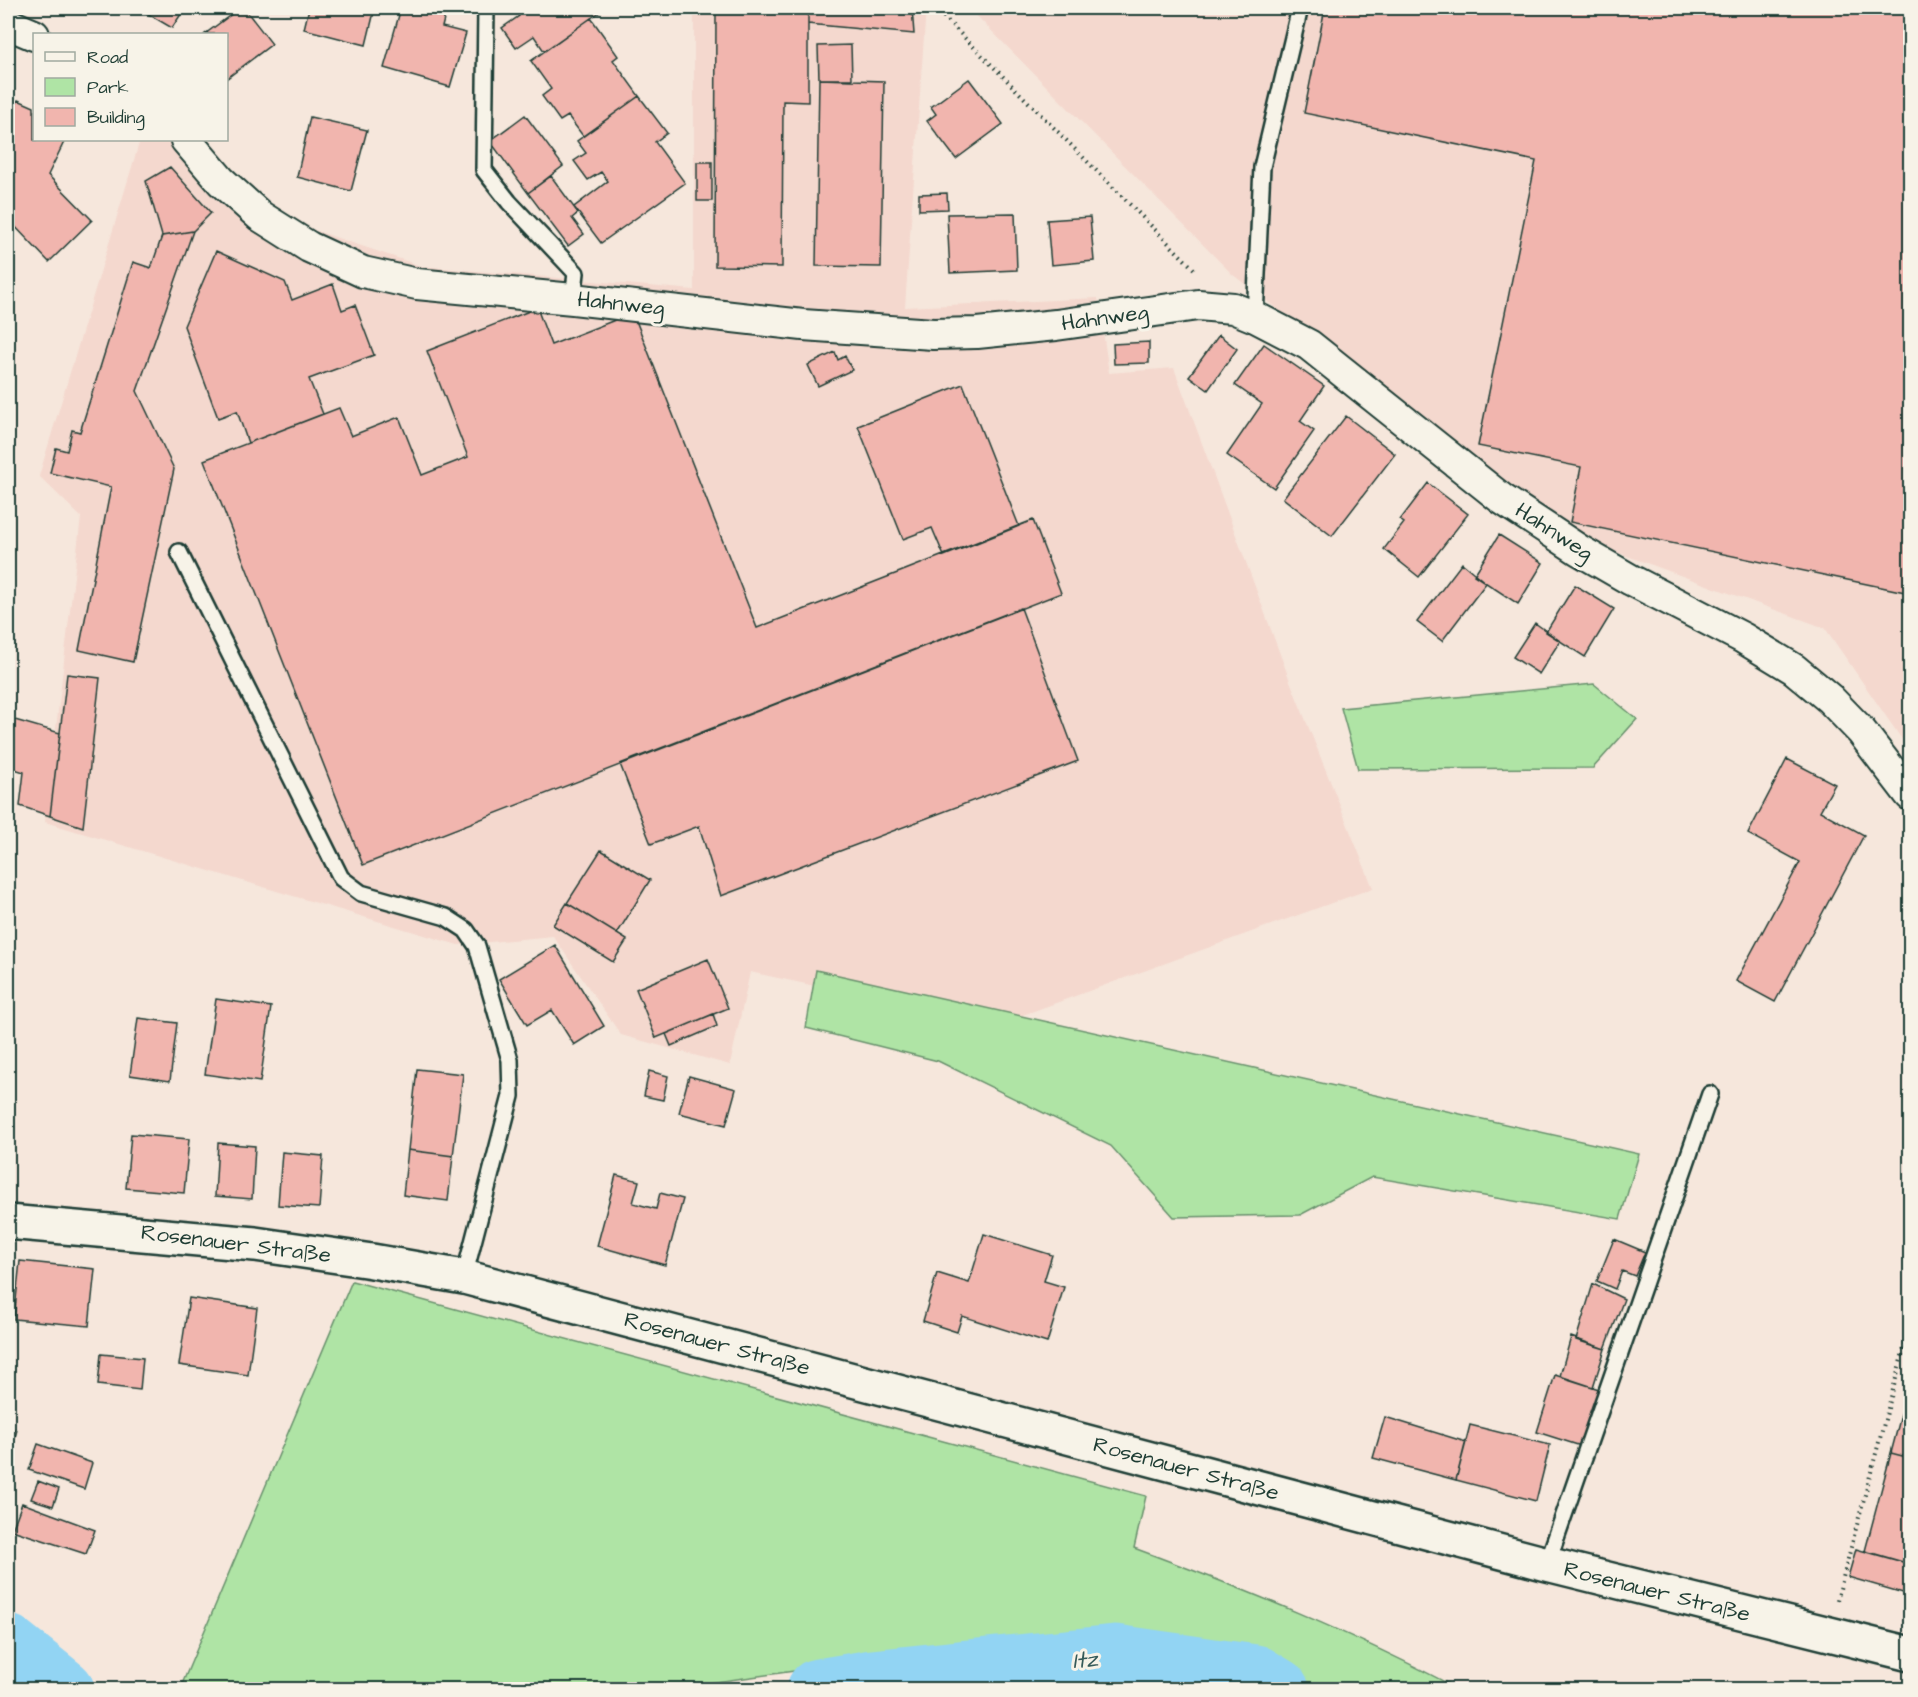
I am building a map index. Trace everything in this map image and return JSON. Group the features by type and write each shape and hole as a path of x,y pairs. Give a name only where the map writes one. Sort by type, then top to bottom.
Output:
{"street":[{"path":"8,24 33,35"},
{"name":"Hahnweg","path":"187,141 221,181 260,216 309,247 363,272 417,284 803,325 933,334 977,333 1056,325 1198,305 1244,313 1309,345 1502,499 1579,550 1631,580 1743,638 1794,669 1830,699 1861,731 1911,795"},
{"name":"Rosenauer Straße","path":"8,1222 255,1244 464,1277 1547,1564 1911,1654"}],"lane":[{"path":"486,8 484,170 509,202 576,273 573,299"},
{"path":"1244,313 1262,167 1300,8"},
{"path":"179,552 341,878 361,893 446,917 466,930 477,946 510,1060 511,1096 464,1277"},
{"path":"1547,1564 1710,1094"}],"path":[{"path":"935,8 1244,313"},
{"path":"1828,1634 1907,1337"}],"shaded area":[{"path":"694,8 926,8 905,307 1098,298 1109,373 1174,368 1290,681 1373,888 995,1025 750,972 730,1065 621,1035 553,936 458,945 45,822 81,517 39,476 140,141 172,141 314,230 421,266 694,290"},
{"path":"969,8 1910,8 1910,751 1825,628 1567,534 1232,274"}],"green space":[{"path":"1594,684 1637,719 1593,768 1358,769 1341,708"},
{"path":"816,970 1639,1154 1620,1219 1372,1177 1300,1215 1174,1217 1111,1146 938,1061 806,1028"},
{"path":"352,1281 1146,1496 1134,1548 1298,1613 1379,1649 1458,1689 1322,1689 1223,1645 1115,1626 659,1690 180,1689"}],"building":[{"path":"138,8 185,8 172,28"},
{"path":"240,8 244,8 272,44 228,77 228,33 206,33"},
{"path":"309,8 375,8 366,45 304,29"},
{"path":"401,8 447,8 442,27 466,33 450,87 384,68"},
{"path":"513,8 604,9 544,51 534,36 516,48 502,28 519,16"},
{"path":"716,8 808,8 808,102 783,101 782,267 715,266"},
{"path":"808,8 912,8 914,34 808,24"},
{"path":"1325,8 1910,8 1910,593 1570,522 1581,467 1478,446 1536,161 1304,113"},
{"path":"591,18 618,56 613,60 639,96 583,136 568,116 560,121 542,96 551,89 531,61"},
{"path":"851,45 852,79 819,79 818,46"},
{"path":"819,79 884,81 881,267 816,266"},
{"path":"969,79 1003,124 956,159 927,121 936,114 931,107"},
{"path":"639,96 667,133 655,142 685,183 601,243 574,207 608,181 601,172 588,180 574,161 586,153 577,141"},
{"path":"18,100 33,107 33,141 65,141 48,175 92,220 49,262 8,219 8,122"},
{"path":"525,115 563,166 528,193 490,141"},
{"path":"310,117 367,130 351,191 297,177"},
{"path":"697,162 712,162 712,201 697,201"},
{"path":"170,167 211,213 193,231 162,236 146,181"},
{"path":"551,176 578,213 572,218 584,234 568,246 528,193"},
{"path":"947,193 948,209 919,210 919,194"},
{"path":"1015,213 1017,270 950,273 947,214"},
{"path":"1090,217 1094,261 1051,265 1047,220"},
{"path":"193,231 137,391 174,469 133,662 79,650 111,487 50,473 56,448 67,451 72,430 80,432 133,262 151,268 162,236"},
{"path":"216,251 285,282 292,300 333,284 342,310 355,305 374,355 309,379 323,414 248,443 237,411 218,418 184,326"},
{"path":"537,308 551,345 633,313 757,628 1033,520 1061,593 363,865 204,460 339,408 351,436 399,417 422,475 468,457 427,351"},
{"path":"1219,335 1237,349 1208,390 1189,376"},
{"path":"1149,342 1149,363 1114,364 1113,344"},
{"path":"1264,344 1324,386 1300,421 1314,431 1274,488 1227,455 1262,404 1235,385"},
{"path":"835,352 838,360 845,356 852,370 818,386 808,365"},
{"path":"963,384 1019,526 944,556 932,528 903,539 858,426"},
{"path":"1346,416 1395,454 1332,536 1283,498"},
{"path":"1428,483 1468,514 1419,577 1384,549 1404,523 1400,520"},
{"path":"1499,535 1543,563 1518,604 1474,575"},
{"path":"1462,563 1486,583 1442,641 1417,622"},
{"path":"1575,585 1614,609 1585,657 1546,632"},
{"path":"1021,608 1078,761 721,896 699,826 651,844 620,764"},
{"path":"1535,623 1560,641 1539,674 1513,657"},
{"path":"1910,657 1910,691 1904,689"},
{"path":"67,674 100,678 83,827 50,816"},
{"path":"8,718 60,733 50,816 20,806 24,772 8,767"},
{"path":"1787,759 1835,784 1820,811 1864,835 1775,1002 1736,981 1800,862 1748,834"},
{"path":"601,850 650,880 617,934 567,903"},
{"path":"567,903 627,940 613,962 553,925"},
{"path":"555,945 604,1026 574,1045 552,1010 527,1025 499,979"},
{"path":"708,959 728,1008 656,1038 636,989"},
{"path":"216,999 271,1007 260,1082 205,1074"},
{"path":"713,1014 717,1026 671,1046 666,1034"},
{"path":"138,1018 177,1023 170,1081 130,1075"},
{"path":"417,1069 463,1074 453,1156 408,1150"},
{"path":"649,1071 668,1076 663,1100 644,1096"},
{"path":"689,1076 736,1089 726,1125 679,1113"},
{"path":"131,1134 189,1139 184,1193 126,1188"},
{"path":"218,1143 255,1146 252,1199 215,1196"},
{"path":"408,1150 453,1156 448,1201 403,1195"},
{"path":"282,1152 323,1156 319,1208 278,1205"},
{"path":"616,1175 639,1181 633,1203 656,1209 660,1193 683,1199 665,1265 597,1246"},
{"path":"984,1234 1052,1255 1044,1281 1064,1287 1047,1343 962,1316 957,1332 923,1321 937,1273 969,1283"},
{"path":"1614,1239 1645,1252 1635,1276 1622,1271 1615,1289 1597,1281"},
{"path":"20,1261 95,1269 89,1326 14,1319"},
{"path":"1593,1284 1624,1299 1605,1349 1576,1340"},
{"path":"189,1298 257,1308 248,1375 179,1365"},
{"path":"1571,1337 1605,1349 1593,1387 1560,1376"},
{"path":"101,1354 143,1358 140,1390 98,1385"},
{"path":"1555,1375 1599,1389 1581,1446 1537,1432"},
{"path":"1910,1381 1910,1458 1891,1453"},
{"path":"1385,1417 1466,1442 1456,1480 1373,1458"},
{"path":"1470,1425 1550,1445 1536,1501 1456,1480"},
{"path":"8,1427 17,1430 8,1461"},
{"path":"38,1444 92,1463 84,1489 29,1470"},
{"path":"1891,1453 1910,1458 1910,1564 1865,1551"},
{"path":"38,1481 59,1489 53,1506 31,1499"},
{"path":"22,1503 95,1530 86,1554 12,1530"},
{"path":"1856,1549 1910,1564 1910,1595 1848,1577"}],"waterway":[{"name":"Itz","path":"8,1646 63,1690"},
{"name":"Itz","path":"818,1690 872,1681 1115,1656 1255,1676 1278,1690"}]}
